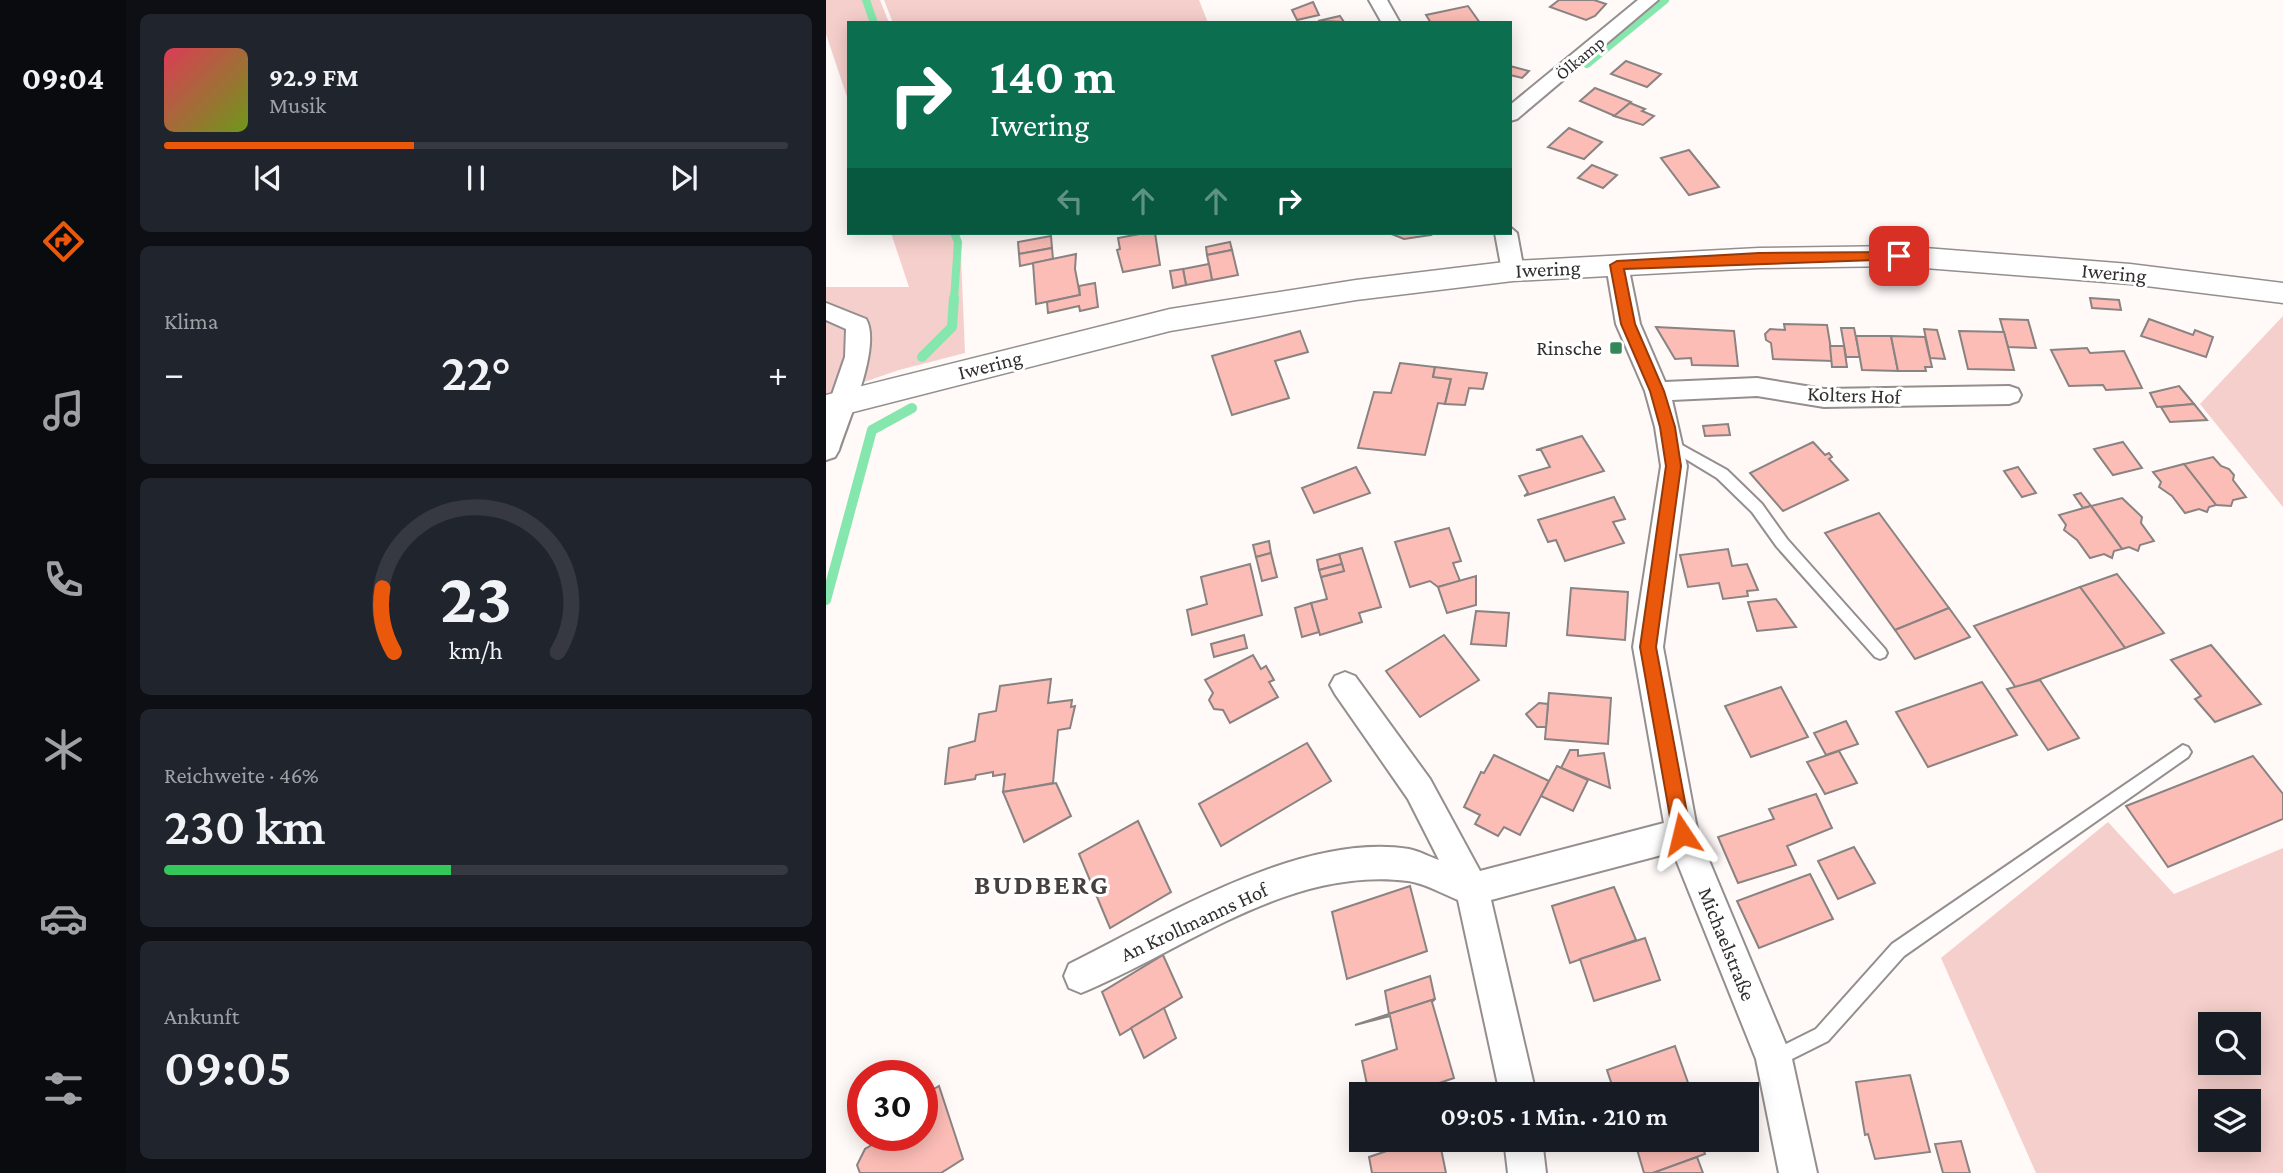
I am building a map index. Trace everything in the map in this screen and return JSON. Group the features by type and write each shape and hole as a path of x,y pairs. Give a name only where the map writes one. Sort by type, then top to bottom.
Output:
{"street":[{"path":"1378,0 1390,21"},
{"name":"Ölkamp","path":"1512,113 1649,0"},
{"path":"1506,235 1513,271"},
{"name":"Iwering","path":"836,404 1170,320 1356,290 1513,271 1759,258 1899,256 2130,274 2283,293"},
{"name":"Michaelstraße","path":"1617,265 1631,334 1657,391 1674,466 1648,647 1682,834 1774,1059 1798,1173"},
{"path":"826,310 858,325 857,357 836,404 826,450"},
{"name":"Kolters Hof","path":"1657,391 1757,387 1824,398 2009,395"},
{"path":"1345,685 1419,789 1472,889 1515,1082"},
{"path":"1472,889 1682,834"},
{"name":"An Krollmanns Hof","path":"1081,976 1263,887 1341,865 1410,865 1472,889"},
{"path":"1525,1152 1527,1173"}],"lane":[{"path":"1671,444 1731,482 1757,508 1782,543 1880,653"},
{"path":"1774,1059 1822,1035 1898,950 2183,752"}],"shaded area":[{"path":"826,0 880,0 888,21 847,21 847,97 826,34"},
{"path":"884,0 1199,0 1207,21 892,21"},
{"path":"892,235 960,235 965,353 899,370 826,395 826,287 909,287"},
{"path":"2283,316 2283,507 2200,404"},
{"path":"2108,822 2174,894 2283,848 2283,1173 2036,1173 1941,958"}],"building":[{"path":"1559,0 1594,0 1606,4 1595,16 1586,20 1550,7"},
{"path":"1313,2 1319,15 1297,20 1292,10"},
{"path":"1468,6 1479,21 1430,21 1426,15"},
{"path":"1340,16 1343,21 1318,21"},
{"path":"1626,61 1661,74 1647,87 1611,74"},
{"path":"1512,67 1529,71 1522,78 1512,76"},
{"path":"1595,88 1631,102 1615,116 1580,101"},
{"path":"1630,103 1654,116 1643,125 1614,116"},
{"path":"1569,128 1602,142 1584,159 1548,147"},
{"path":"1689,150 1719,187 1689,195 1661,158"},
{"path":"1592,165 1617,175 1603,188 1578,178"},
{"path":"1155,235 1160,265 1123,272 1117,250 1120,249 1118,238"},
{"path":"1394,235 1431,235 1404,239"},
{"path":"1051,236 1052,248 1019,254 1018,242"},
{"path":"1230,242 1232,250 1207,255 1206,247"},
{"path":"1052,248 1053,259 1020,266 1019,254"},
{"path":"1232,250 1238,275 1212,280 1207,255"},
{"path":"1076,254 1075,269 1080,295 1036,304 1033,263"},
{"path":"1209,264 1212,280 1186,285 1183,269"},
{"path":"1183,269 1186,285 1173,288 1170,271"},
{"path":"1095,283 1098,307 1080,311 1079,306 1048,313 1047,302 1080,295 1079,286"},
{"path":"2090,298 2119,300 2121,310 2092,308"},
{"path":"2000,319 2028,320 2036,348 2008,347"},
{"path":"2149,319 2193,335 2195,330 2213,337 2206,357 2141,336"},
{"path":"1784,324 1827,325 1833,361 1773,359 1771,343 1766,340 1765,334 1770,329 1785,330"},
{"path":"1656,327 1734,331 1738,366 1692,365 1691,358 1675,359"},
{"path":"1841,328 1854,328 1860,357 1846,357"},
{"path":"1924,329 1937,330 1945,359 1930,358"},
{"path":"1300,331 1308,352 1275,361 1289,398 1232,415 1212,356"},
{"path":"1959,331 2004,332 2014,370 1968,369"},
{"path":"1856,336 1891,336 1898,371 1862,370"},
{"path":"1891,336 1925,337 1932,367 1925,367 1926,371 1898,371"},
{"path":"1830,346 1844,346 1847,367 1832,367"},
{"path":"2087,348 2090,353 2124,351 2142,388 2106,390 2103,385 2069,386 2051,350"},
{"path":"1400,363 1435,367 1433,377 1451,379 1445,404 1438,403 1425,455 1358,448 1374,392 1391,393"},
{"path":"1435,367 1487,373 1483,389 1469,388 1465,405 1445,404 1451,379 1433,377"},
{"path":"2179,386 2194,404 2157,407 2150,393"},
{"path":"2194,404 2207,420 2170,422 2161,407"},
{"path":"1728,424 1730,435 1705,436 1703,426"},
{"path":"1582,436 1604,471 1524,496 1528,493 1519,476 1550,467 1541,450 1536,450"},
{"path":"1813,442 1825,455 1829,453 1832,457 1829,459 1848,480 1783,511 1750,473"},
{"path":"2123,442 2142,468 2113,475 2094,449"},
{"path":"2213,457 2234,475 2233,480 2246,497 2233,500 2231,506 2216,505 2184,464"},
{"path":"2184,464 2216,505 2209,507 2207,512 2199,509 2185,513 2172,496 2159,487 2161,482 2153,472"},
{"path":"1356,467 1370,493 1314,513 1302,488"},
{"path":"2018,467 2036,493 2022,497 2004,471"},
{"path":"2081,493 2091,506 2083,508 2074,495"},
{"path":"1614,497 1625,519 1613,522 1624,543 1565,561 1556,540 1548,542 1538,520"},
{"path":"2122,498 2142,517 2141,523 2154,541 2140,545 2138,551 2129,547 2122,549 2091,506"},
{"path":"2091,506 2122,549 2114,551 2112,558 2104,554 2090,558 2077,540 2064,530 2066,525 2059,515"},
{"path":"1879,513 1949,608 1895,630 1825,533"},
{"path":"1449,528 1461,561 1453,563 1460,581 1438,587 1430,581 1410,587 1395,542"},
{"path":"1269,541 1271,553 1256,557 1253,545"},
{"path":"1362,548 1381,607 1359,613 1362,622 1320,635 1311,603 1327,599 1321,577 1344,571 1339,554"},
{"path":"1728,549 1732,566 1747,564 1758,590 1747,591 1748,596 1723,599 1719,583 1688,587 1680,555"},
{"path":"1271,553 1277,577 1262,581 1256,557"},
{"path":"1339,554 1342,564 1319,570 1317,560"},
{"path":"1250,564 1262,615 1192,635 1187,610 1207,604 1201,577"},
{"path":"1342,564 1344,571 1321,577 1319,570"},
{"path":"2117,574 2164,633 2125,648 2080,587"},
{"path":"1476,576 1476,605 1447,613 1438,587"},
{"path":"2080,587 2125,648 2016,688 1974,626"},
{"path":"1571,588 1628,592 1625,640 1567,635"},
{"path":"1776,599 1796,627 1757,631 1748,602"},
{"path":"1311,603 1319,632 1302,637 1295,608"},
{"path":"1949,608 1970,637 1915,659 1895,630"},
{"path":"1476,611 1509,613 1506,646 1471,644"},
{"path":"1244,635 1247,648 1214,657 1211,644"},
{"path":"1444,635 1479,680 1420,717 1386,671"},
{"path":"2211,645 2261,704 2215,722 2195,699 2201,696 2171,660"},
{"path":"1253,655 1261,669 1266,666 1274,680 1269,682 1278,697 1230,723 1223,710 1214,709 1209,700 1213,693 1205,680"},
{"path":"1051,679 1048,703 1072,700 1071,707 1075,706 1070,728 1058,730 1053,783 1003,792 1005,774 993,776 993,772 976,775 975,779 945,784 949,748 975,741 979,714 996,711 1000,686"},
{"path":"2040,680 2079,738 2048,750 2007,689"},
{"path":"1982,682 2017,735 1928,767 1896,712"},
{"path":"1781,687 1808,737 1751,757 1725,706"},
{"path":"1549,693 1611,698 1608,744 1545,739"},
{"path":"1539,703 1548,704 1546,727 1537,727 1526,714"},
{"path":"1846,721 1858,744 1826,755 1814,733"},
{"path":"1307,743 1331,781 1221,846 1199,804"},
{"path":"1570,750 1578,750 1578,756 1604,753 1610,788 1561,768"},
{"path":"1839,751 1857,783 1825,794 1807,762"},
{"path":"1494,755 1549,781 1520,835 1504,827 1498,836 1475,824 1480,815 1464,807 1481,772 1484,773"},
{"path":"2253,756 2283,794 2283,819 2168,867 2126,806"},
{"path":"1557,766 1588,780 1573,811 1541,796"},
{"path":"1056,783 1071,816 1024,842 1003,792"},
{"path":"1816,794 1832,828 1787,846 1796,865 1738,883 1718,837 1774,819 1769,809"},
{"path":"1138,821 1171,892 1110,928 1079,854"},
{"path":"1854,847 1875,883 1838,899 1818,861"},
{"path":"1810,874 1833,919 1759,948 1737,901"},
{"path":"1410,886 1427,951 1347,979 1332,912"},
{"path":"1614,887 1636,940 1570,963 1552,906"},
{"path":"1645,938 1660,980 1594,1001 1580,959"},
{"path":"1163,955 1182,997 1120,1035 1102,992"},
{"path":"1430,976 1435,999 1389,1014 1385,991"},
{"path":"1435,999 1432,1002 1454,1078 1442,1082 1366,1082 1362,1061 1397,1049 1390,1016 1355,1025"},
{"path":"1164,1008 1176,1038 1144,1058 1131,1028"},
{"path":"1675,1046 1688,1082 1611,1082 1607,1070"},
{"path":"1910,1075 1930,1152 1875,1159 1868,1134 1865,1135 1856,1082"},
{"path":"938,1087 963,1159 941,1173 860,1173 857,1165 864,1151 938,1151"},
{"path":"1961,1141 1970,1173 1943,1173 1935,1144"},
{"path":"1384,1152 1442,1152 1446,1173 1372,1173 1369,1157"},
{"path":"1638,1152 1705,1154 1653,1173 1644,1173"},
{"path":"1697,1157 1703,1173 1653,1173"}],"waterway":[{"path":"866,0 873,21"},
{"path":"1587,64 1665,0"},
{"path":"954,300 958,242 955,235"},
{"path":"922,357 952,327 954,298"},
{"path":"826,600 872,430 912,408"}],"place":[{"name":"Rinsche","path":"1616,348"}],"district":[{"name":"BUDBERG","path":"1042,884"}],"route":[{"path":"1682,834 1648,647 1674,466 1668,427 1657,391 1628,324 1617,265 1759,258 1899,256"}]}
